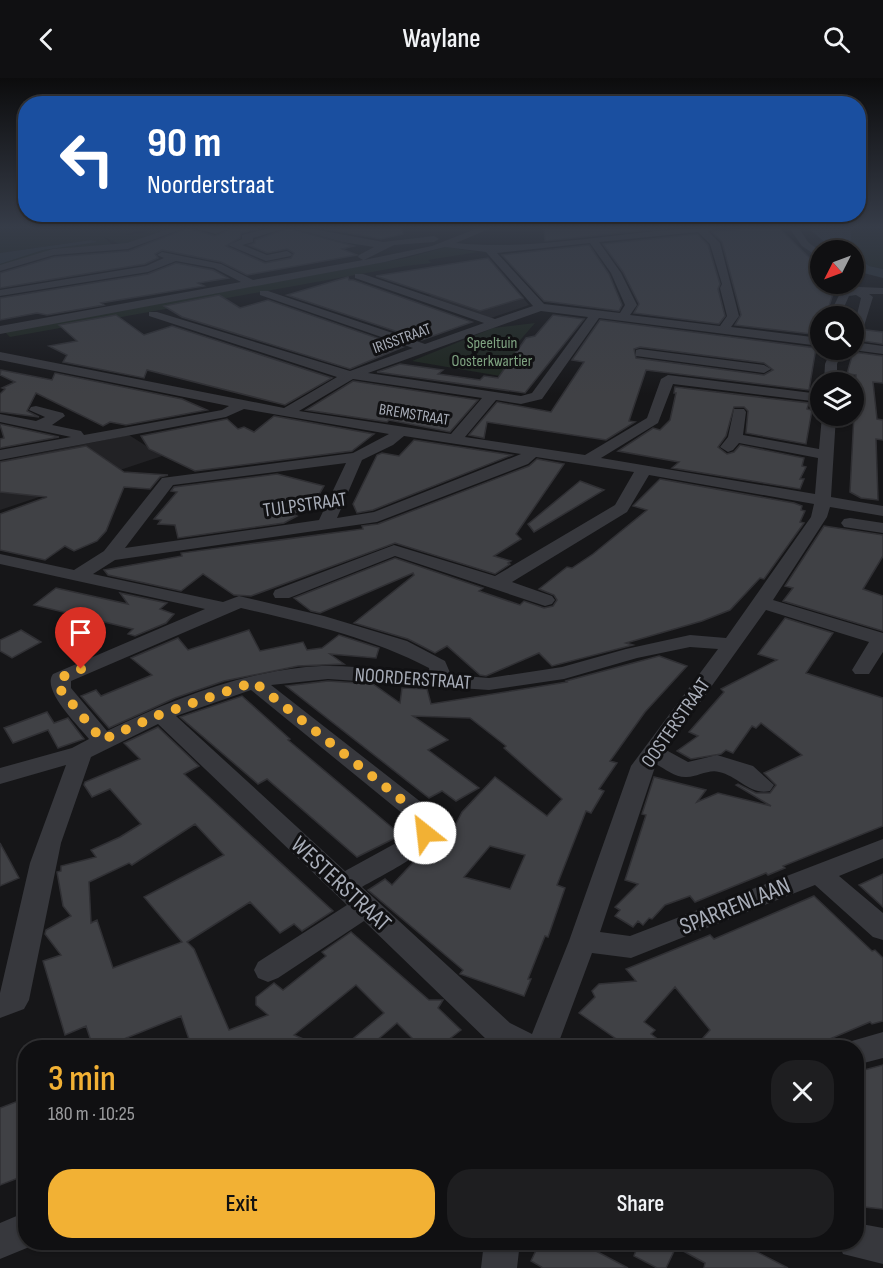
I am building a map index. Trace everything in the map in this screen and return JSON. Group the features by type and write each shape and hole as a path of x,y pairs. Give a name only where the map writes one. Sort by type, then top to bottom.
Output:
{"street":[{"path":"0,293 55,284"},
{"path":"0,324 220,284"},
{"path":"0,330 227,284"},
{"path":"61,330 317,284"},
{"path":"381,284 494,323"},
{"path":"519,284 540,307"},
{"path":"621,284 631,305 623,317"},
{"path":"724,329 733,316 725,288 727,284"},
{"path":"864,289 883,291"},
{"path":"264,293 424,348"},
{"path":"862,294 867,297 864,308"},
{"name":"IRISSTRAAT","path":"286,413 332,384 351,375 540,307 810,341"},
{"path":"153,314 351,375 521,400 537,396 596,314"},
{"path":"864,347 883,350"},
{"path":"640,353 764,369"},
{"name":"BREMSTRAAT","path":"0,356 240,405 644,469 883,511"},
{"path":"588,461 598,451 652,422 676,358"},
{"path":"668,379 810,397"},
{"path":"454,440 492,396"},
{"path":"0,454 226,413 240,405"},
{"path":"36,410 58,416 38,426"},
{"path":"739,412 732,442 826,455"},
{"path":"0,418 75,434 81,440"},
{"name":"OOSTERSTRAAT","path":"545,1040 583,941 643,766 762,603 819,518 823,501 828,426"},
{"path":"110,555 168,481 356,457 388,442 401,431"},
{"name":"TULPSTRAAT","path":"76,576 110,555 377,517 523,461 532,452"},
{"path":"326,523 356,457"},
{"path":"497,583 621,508 644,469"},
{"path":"850,523 883,528"},
{"path":"282,594 394,550 545,600"},
{"path":"0,560 317,620 400,645 438,665 441,673 439,682"},
{"path":"762,603 882,639 862,670"},
{"path":"0,1006 14,1000 27,930 49,842 78,768 91,747 60,689 60,678 232,605"},
{"name":"NOORDERSTRAAT","path":"0,776 91,747 161,714 254,682 299,674 328,673 489,684 564,673 633,653 690,641 732,644"},
{"path":"254,682 417,812 424,822 425,833 416,843 343,885"},
{"name":"WESTERSTRAAT","path":"161,714 499,1032 514,1040"},
{"path":"653,753 685,770 717,763 746,772 762,785"},
{"name":"SPARRENLAAN","path":"583,941 631,947 883,848"},
{"path":"818,873 883,929"},
{"path":"268,970 365,907"},
{"path":"864,1050 883,1045"},
{"path":"0,1241 18,1233"},
{"path":"864,1242 883,1246"},
{"path":"499,1268 501,1250"}],"shaded area":[{"path":"479,284 511,284 529,305 491,318 428,296"},
{"path":"129,435 162,456 0,510 0,461"}],"green space":[{"path":"268,284 307,284 10,337 5,332"},
{"name":"Speeltuin Oosterkwartier","path":"535,323 516,345 526,347 500,376 412,361 493,328"}],"building":[{"path":"0,284 27,284 0,288"},
{"path":"89,284 199,284 204,286 101,303 104,305 47,315 37,313 0,320 0,298"},
{"path":"326,284 363,284 472,322 422,340 287,295"},
{"path":"398,284 510,284 523,298 480,311"},
{"path":"528,284 613,284 622,305 619,311 544,301"},
{"path":"629,284 720,284 718,289 725,316 719,324 634,313 639,304"},
{"path":"733,284 810,284 810,294 833,294 829,306 810,306 810,334 735,325 741,315"},
{"path":"219,295 240,308 268,300 403,347 350,369 182,317 164,306"},
{"path":"116,315 144,335 172,326 332,378 285,405 147,370 144,378 63,362 67,355 49,346 77,341 59,325"},
{"path":"553,315 584,319 525,393 377,372 400,364 443,370 438,374 480,380 484,376 498,378 526,338 535,336"},
{"path":"600,320 810,347 810,360 814,360 812,372 810,372 809,390 646,370 629,421 635,422 606,440 487,422 484,438 469,435 497,402 551,412 584,362 572,360","holes":["640,347 764,363 773,370 764,375 636,358 634,349"]},
{"path":"864,330 883,332 883,344 864,341"},
{"path":"864,353 883,356 883,383 873,382 877,419 883,420 883,440 876,439 878,500 861,498 850,492 853,426 864,426 864,372 848,372 851,360 864,360"},
{"path":"1,370 52,380 55,373 182,399 207,410 126,425 110,422 103,426 36,393 27,411 39,417 0,412 0,394 5,389 2,388 15,382 0,375"},
{"path":"353,381 478,400 450,432 389,420 387,422 306,410"},
{"path":"675,387 809,403 807,409 810,410 810,421 806,444 746,433 748,411 744,407 734,407 726,436 718,447 727,454 734,452 740,445 804,458 802,466 806,467 800,479 804,479 800,489 672,468 679,462 618,451 653,428 660,430 670,420 676,393 674,393"},
{"path":"274,416 374,434 352,451 195,471 149,449 141,436 227,419 238,429 244,427 254,432"},
{"path":"0,424 59,437 0,448 0,439 4,438"},
{"path":"414,440 512,455 373,510 357,513 353,504 377,455 382,453 399,456"},
{"path":"86,446 124,472 168,475 160,477 150,489 124,487 106,531 97,541 74,551 65,546 45,560 0,550 0,514 47,497 0,492 0,462"},
{"path":"537,459 564,464 516,534 521,539 494,556 511,561 495,574 395,543 251,596 234,595 203,574 181,591 108,575 104,570 182,556 181,553 363,529 362,526 378,524 529,466"},
{"path":"277,474 324,486 313,505 292,514 297,516 284,523 178,538 175,525 158,524 161,520 154,519 177,492 171,491 174,487"},
{"path":"660,479 794,503 802,506 801,510 805,511 800,522 804,523 764,579 760,578 730,610 702,621 626,643 633,645 552,666 539,653 486,676 480,675 447,646 435,653 408,639 354,623 414,575 413,573 320,613 311,611 294,598 395,558 483,588 479,591 520,605 524,601 544,608 553,606 557,600 554,595 539,589 567,567 572,568 593,554 647,510 633,506"},
{"path":"580,481 604,490 534,532 528,524"},
{"path":"824,526 883,535 883,556 863,589 883,596 883,631 783,601 793,588 785,586"},
{"path":"56,588 128,604 120,593 167,603 160,609 174,614 166,623 135,636 128,634 133,629 34,605"},
{"path":"785,618 833,633 806,673 883,698 883,826 783,866 785,868 768,875 766,873 695,902 690,896 665,905 652,919 649,918 643,925 638,921 633,927 615,916 620,910 615,907 638,884 625,880 646,815 642,814 654,777 706,790 697,802 718,793 771,806 736,785 756,793 770,793 776,785 764,773 802,755 761,723 756,728 752,726 733,753 726,750 721,754 691,759 677,751 698,736 689,732 724,692 721,689 777,660 758,654"},
{"path":"21,630 41,642 12,658 0,651 0,640"},
{"path":"249,630 260,651 303,642 307,650 322,648 339,635 379,648 376,658 330,654 344,664 298,666 224,681 175,698 109,728 81,696 96,690 101,696 152,675 131,658 178,638 188,650"},
{"path":"659,656 687,666 645,712 610,761 617,763 599,789 604,791 591,813 586,811 557,885 565,888 548,937 545,936 528,979 531,979 524,996 460,974 463,970 368,890 385,879 392,885 423,852 438,859 462,812 495,777 547,816 562,799 504,748 506,746 470,718 413,716 448,740 428,750 479,788 456,801 442,791 429,798 286,686 328,681 373,684 400,703 402,688 427,689 431,704 566,681","holes":["490,846 525,855 510,889 464,877"]},
{"path":"242,696 290,739 288,740 401,835 357,857 267,779 258,784 180,717"},
{"path":"47,712 54,723 68,718 84,739 58,748 48,730 13,743 4,728"},
{"path":"158,727 199,766 184,774 333,911 302,931 294,924 280,933 250,902 187,942 194,949 229,1030 268,1015 256,1005 256,997 274,983 283,990 326,956 322,952 351,932 429,1000 443,1000 438,1008 461,1030 448,1040 414,1040 397,1023 377,1040 351,1040 384,1013 356,985 294,1035 306,1040 189,1040 181,1016 121,1040 91,1040 86,1026 65,1035 43,961 61,955 45,934 46,930 71,916 63,906 57,872 61,871 61,866 96,857 91,850 120,837 141,824 110,789 92,797 84,785 85,782 140,759 124,743","holes":["195,824 224,855 144,897 182,942 113,968 97,920 91,923 89,882 129,863 132,865"]},
{"path":"0,843 19,878 0,886"},
{"path":"883,874 883,907 859,885"},
{"path":"814,896 872,951 875,950 883,958 883,1021 872,1024 870,1022 828,1040 701,1040 710,1030 675,987 644,1022 655,1030 651,1034 659,1040 618,1040 579,1013 595,997 592,991 599,984 636,981 626,969 710,935 714,939"},
{"path":"883,1065 883,1209 864,1207 864,1070"},
{"path":"18,1101 18,1178 0,1185 0,1108"},
{"path":"536,1250 594,1250 628,1268 543,1268 531,1261"},
{"path":"636,1250 675,1250 666,1268 657,1268 634,1256"},
{"path":"681,1250 753,1250 788,1268 704,1268 705,1263"}],"route":[{"path":"81,669 60,678 60,689 102,740 161,714 254,682 417,812 424,822 425,833"}]}
